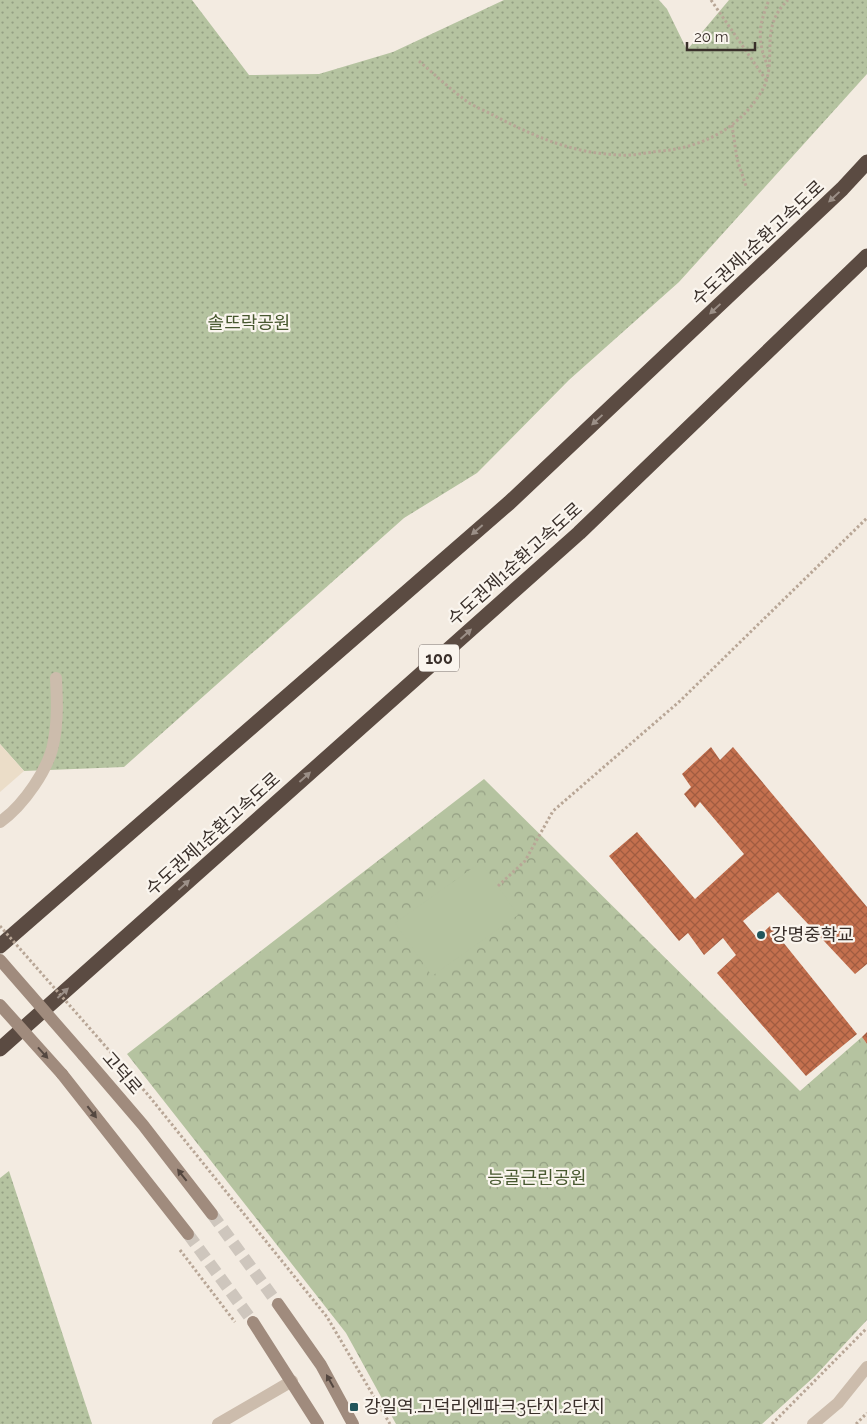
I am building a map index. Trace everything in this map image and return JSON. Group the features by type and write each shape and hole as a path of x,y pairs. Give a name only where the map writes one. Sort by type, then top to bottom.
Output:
{"highway":[{"name":"수도권제1순환고속도로","path":"0,946 509,503 842,189 867,162"},
{"name":"수도권제1순환고속도로","path":"0,1049 578,534 867,256"}],"main road":[{"name":"고덕로","path":"0,960 143,1125 212,1214"},
{"path":"0,1005 62,1074 188,1234"},
{"path":"278,1304 321,1365 353,1424"},
{"path":"253,1322 318,1424"}],"street":[{"path":"0,822 9,816 42,773 54,741 56,678"},
{"path":"813,1424 838,1403 867,1366"},
{"path":"218,1424 292,1381"}],"path":[{"path":"711,0 767,80"},
{"path":"769,0 762,17 760,38 769,70"},
{"path":"419,61 466,101 523,131 574,150 621,155 674,150 708,141 732,125 749,109 767,80 770,31 773,17 788,0"},
{"path":"732,125 737,159 746,186"},
{"path":"498,886 524,861 553,811 680,701 867,518"},
{"path":"0,926 149,1096 327,1317 390,1424"},
{"path":"177,1246 236,1323"},
{"path":"772,1424 867,1328"},
{"path":"856,1424 867,1413"}],"green space":[{"name":"솔뜨락공원","path":"0,0 192,0 249,75 319,74 393,52 504,0 659,0 667,9 687,50 729,0 867,0 867,74 679,282 569,380 477,473 404,518 124,767 24,771 0,744"},
{"name":"능골근린공원","path":"484,779 800,1091 862,1037 867,1044 867,1320 815,1376 762,1424 396,1424 346,1333 127,1054"},
{"path":"481,862 518,915 432,976 395,923"},
{"path":"9,1171 92,1424 0,1424 0,1178"}],"shaded area":[{"path":"0,744 24,771 0,792"}],"building":[{"path":"711,747 720,760 733,747 867,907 867,964 855,974 778,892 743,921 757,938 770,926 857,1034 806,1076 717,973 736,955 723,938 704,955 688,933 679,941 609,856 637,832 695,899 744,854 700,802 695,808 684,794 691,787 682,774"},
{"path":"867,1032 867,1044 862,1037"}],"tunnel":[{"path":"212,1214 278,1304"},
{"path":"188,1234 253,1322"}],"place":[{"name":"강명중학교","path":"761,935"},
{"name":"강일역.고덕리엔파크3단지.2단지","path":"354,1407"}]}
